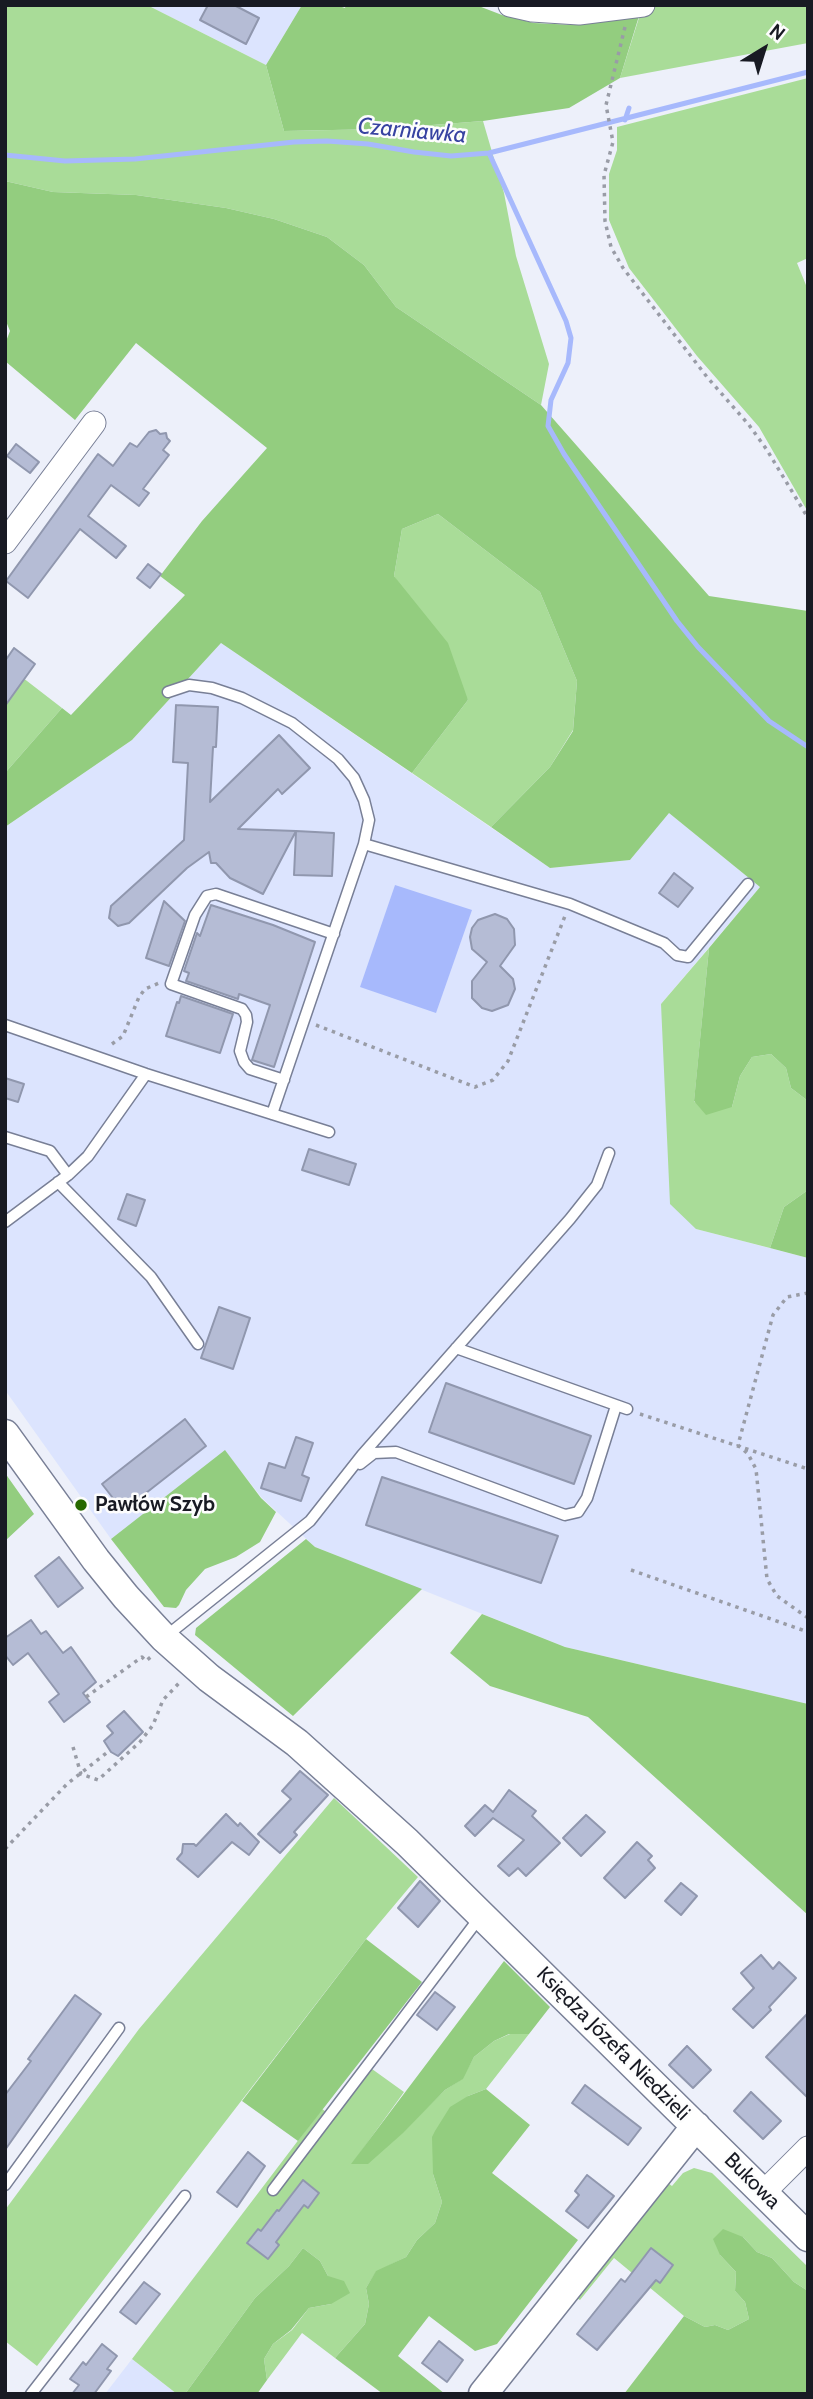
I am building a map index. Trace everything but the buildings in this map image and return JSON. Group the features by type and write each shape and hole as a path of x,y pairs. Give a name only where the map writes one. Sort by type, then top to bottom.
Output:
{"street":[{"path":"510,5 555,13 636,6"},
{"path":"5,542 94,423"},
{"name":"Księdza Józefa Niedzieli","path":"5,1434 161,1644 297,1744 342,1784 482,1914 696,2126 483,2394"},
{"name":"Bukowa","path":"696,2126 808,2237"},
{"path":"763,2193 808,2147"}],"lane":[{"path":"168,692 189,685 212,688 232,694 292,723 317,741 354,778 369,820 364,844 272,1114"},
{"path":"364,844 570,904 664,943 677,955 688,957 748,884"},
{"path":"284,1080 250,1069 244,1062 240,1051 247,1021 242,1009 171,984 194,915 206,896 216,894 334,934"},
{"path":"5,1026 329,1132"},
{"path":"5,1222 68,1175 94,1147 146,1074"},
{"path":"5,1137 50,1151 68,1175"},
{"path":"161,1644 310,1521 348,1473 570,1219 597,1185 609,1153"},
{"path":"58,1182 151,1277 198,1344"},
{"path":"348,1473 374,1453 396,1452 565,1515 578,1512 587,1498 622,1407 456,1348"},
{"path":"273,2190 482,1914"},
{"path":"5,2185 119,2028"},
{"path":"31,2394 185,2196"}],"path":[{"path":"636,6 607,98 606,111 613,136 604,175 605,221 611,247 623,268 707,377 749,425 808,518"},
{"path":"304,1020 475,1087 493,1080 508,1061 570,904"},
{"path":"112,1044 123,1036 133,1006 145,989 162,982 171,984"},
{"path":"738,1445 773,1315 787,1297 808,1293"},
{"path":"622,1407 808,1469"},
{"path":"738,1445 748,1454 756,1469 767,1579 777,1596 808,1618"},
{"path":"631,1570 808,1632"},
{"path":"86,1697 142,1657 146,1661 161,1644"},
{"path":"81,1774 98,1780 140,1742 153,1725 163,1700 186,1675"},
{"path":"73,1747 81,1774"},
{"path":"5,1849 67,1784 109,1751"}],"shaded area":[{"path":"147,5 302,5 266,65"},
{"path":"221,643 550,868 630,860 668,812 760,887 661,1004 696,1229 808,1258 808,1704 565,1647 315,1547 262,1498 225,1451 111,1539 5,1390 5,827 132,740"},
{"path":"132,2359 177,2394 105,2394"}],"green space":[{"path":"5,5 147,5 266,65 284,131 381,129 483,121 504,193 516,256 549,364 541,405 396,307 364,265 327,237 274,219 226,208 136,195 53,192 5,181"},
{"path":"302,5 336,5 345,8 346,5 476,5 534,23 575,25 639,16 620,78 569,108 483,121 381,129 284,131 266,65"},
{"path":"643,5 808,5 808,43 620,78"},
{"path":"808,78 808,258 797,263 808,290 808,512 759,427 697,356 629,268 609,220 609,174 617,150 617,127"},
{"path":"5,181 53,192 136,195 226,208 274,219 327,237 364,265 396,307 541,405 709,596 808,611 808,1101 791,1088 786,1068 771,1054 752,1057 740,1076 732,1107 706,1115 694,1101 709,948 760,887 669,813 630,860 550,868 491,827 550,767 573,731 577,681 540,592 438,514 402,529 394,576 448,643 468,700 412,773 221,643 132,740 5,827 5,773 62,708 71,715 185,595 160,576 202,521 267,448 136,343 75,420 5,361 5,344 10,331 5,319"},
{"path":"438,514 540,592 577,681 573,730 550,767 491,827 412,773 468,700 394,576 402,529"},
{"path":"5,664 62,708 5,773"},
{"path":"709,948 694,1102 732,1107 740,1076 752,1057 771,1054 786,1068 791,1088 808,1101 808,1190 784,1207 770,1248 696,1229 670,1204 661,1004"},
{"path":"808,1190 808,1258 770,1248 784,1207"},
{"path":"225,1450 261,1498 276,1512 260,1542 236,1557 205,1569 186,1590 176,1608 164,1607 111,1539"},
{"path":"5,1473 34,1514 5,1541"},
{"path":"306,1539 315,1547 422,1589 293,1716 195,1635 196,1628"},
{"path":"482,1614 565,1647 808,1704 808,1915 588,1717 490,1686 450,1653"},
{"path":"334,1798 418,1877 366,1939 37,2366 5,2341 5,2210 139,2029"},
{"path":"366,1939 422,1982 298,2141 242,2101"},
{"path":"504,1961 550,2007 529,2034 509,2034 494,2041 474,2057 463,2079 445,2090 368,2164 351,2164"},
{"path":"510,2034 529,2034 486,2089 468,2096 433,2174 442,2202 435,2223 417,2240 406,2257 376,2272 366,2288 369,2304 365,2324 335,2358 302,2333 267,2380 264,2359 273,2344 292,2330 309,2308 331,2304 328,2276 320,2261 303,2248 289,2266 255,2298 185,2394 177,2394 132,2359 322,2109 335,2118 372,2069 404,2092 352,2164 392,2142 445,2090 462,2079 474,2057 494,2041"},
{"path":"486,2089 530,2125 492,2173 578,2240 497,2344 475,2351 429,2316 398,2356 445,2394 383,2394 335,2358 365,2324 369,2304 366,2288 376,2271 406,2257 417,2240 435,2223 442,2202 433,2174 432,2137 435,2131 450,2107"},
{"path":"694,2168 712,2173 808,2267 808,2291 794,2282 772,2258 757,2252 743,2237 720,2255 736,2272 735,2291 745,2302 749,2319 728,2330 715,2325 705,2327 684,2316 614,2258 580,2300 573,2296 664,2180 672,2186 683,2173"},
{"path":"723,2229 743,2237 757,2252 772,2258 794,2282 808,2291 808,2394 624,2394 684,2316 705,2327 715,2325 728,2330 749,2319 745,2302 735,2291 736,2272 720,2255 713,2239"},
{"path":"303,2248 320,2261 328,2276 344,2281 350,2293 331,2304 309,2308 291,2330 273,2344 264,2359 267,2380 257,2394 185,2394 255,2298 289,2266"}],"water":[{"path":"395,885 472,910 436,1013 360,987"}],"waterway":[{"name":"Czarniawka","path":"5,155 65,161 135,159 327,141 451,156 489,153 808,72"},
{"name":"Czarniawka","path":"625,120 629,108"},
{"path":"489,153 566,321 571,338 568,363 551,400 548,426 564,454 677,621 698,647 769,721 808,747"}],"place":[{"name":"Pawłów Szyb","path":"81,1505"}]}
